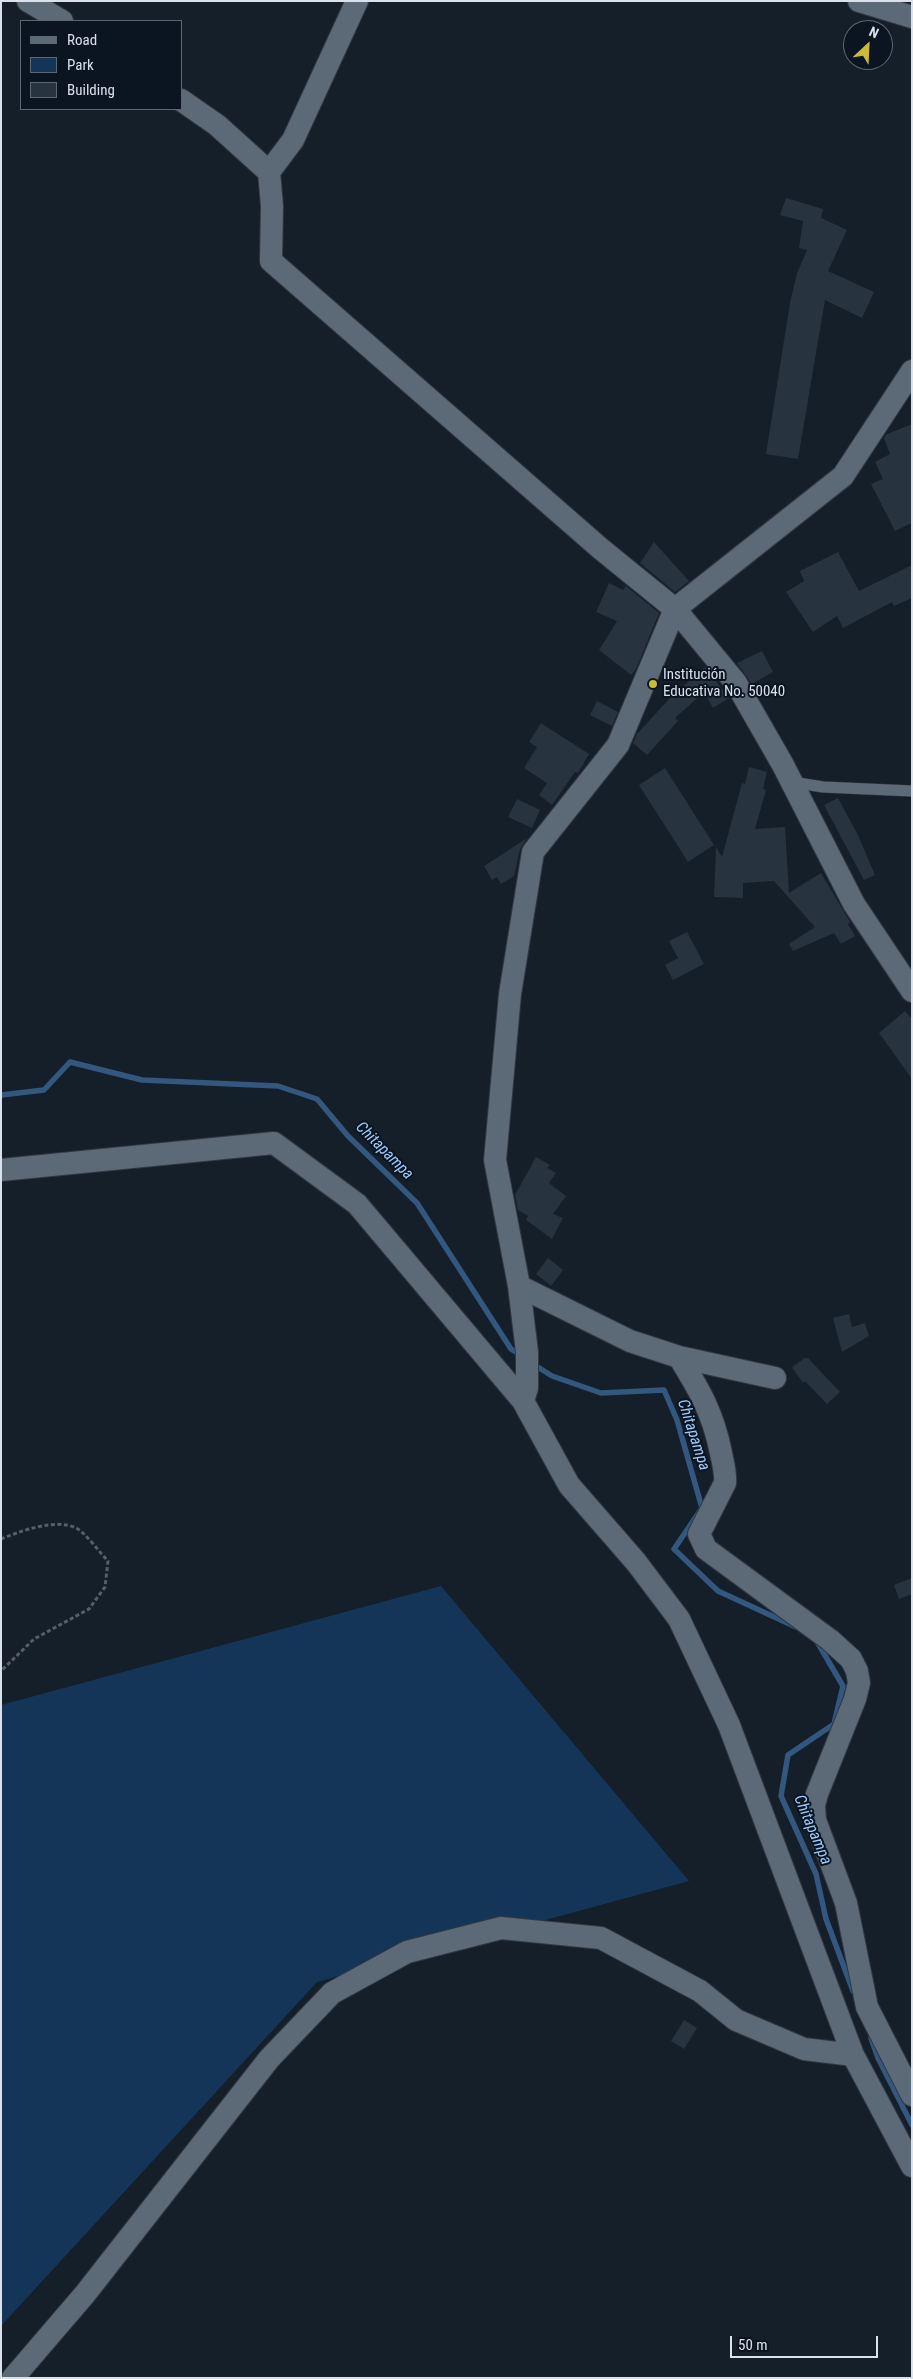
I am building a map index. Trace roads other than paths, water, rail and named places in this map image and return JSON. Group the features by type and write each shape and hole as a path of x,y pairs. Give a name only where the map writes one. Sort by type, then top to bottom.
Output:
{"street":[{"path":"28,1 60,20"},
{"path":"357,1 293,140 269,172 272,206 271,261 572,524 674,610 736,683 792,782 854,904 912,991"},
{"path":"859,1 912,17"},
{"path":"182,101 217,125 269,172"},
{"path":"525,1395 527,1352 519,1286 495,1160 510,994 534,852 618,745 674,610 843,476 912,370"},
{"path":"1,1170 274,1142 357,1204 525,1395 569,1485 636,1562 679,1619 729,1725 853,2056 912,2166"},
{"path":"519,1286 630,1341 679,1357 775,1378"},
{"path":"679,1357 706,1401 716,1429 726,1475 725,1483 699,1534 700,1541 706,1549 830,1640 851,1659 857,1670 859,1684 855,1699 817,1794 814,1806 815,1820 846,1903 868,2006 912,2095"},
{"path":"13,2378 85,2294 270,2058 332,1993 407,1952 501,1928 601,1938 700,1991 736,2020 804,2049 853,2056"}],"lane":[{"path":"792,782 823,787 912,791"}],"waterway":[{"name":"Chitapampa","path":"1,1095 44,1090 70,1062 142,1080 278,1086 317,1099 348,1136 417,1203 511,1349 522,1356"},
{"name":"Chitapampa","path":"533,1364 552,1376 601,1393 664,1390 677,1420 702,1508 674,1549 718,1591 796,1627"},
{"name":"Chitapampa","path":"816,1640 843,1686 834,1724 788,1755 781,1796 816,1874 826,1919 853,1991"},
{"name":"Chitapampa","path":"871,2038 878,2058 912,2125"}],"place":[{"name":"Institución Educativa No. 50040","path":"653,684"}]}
